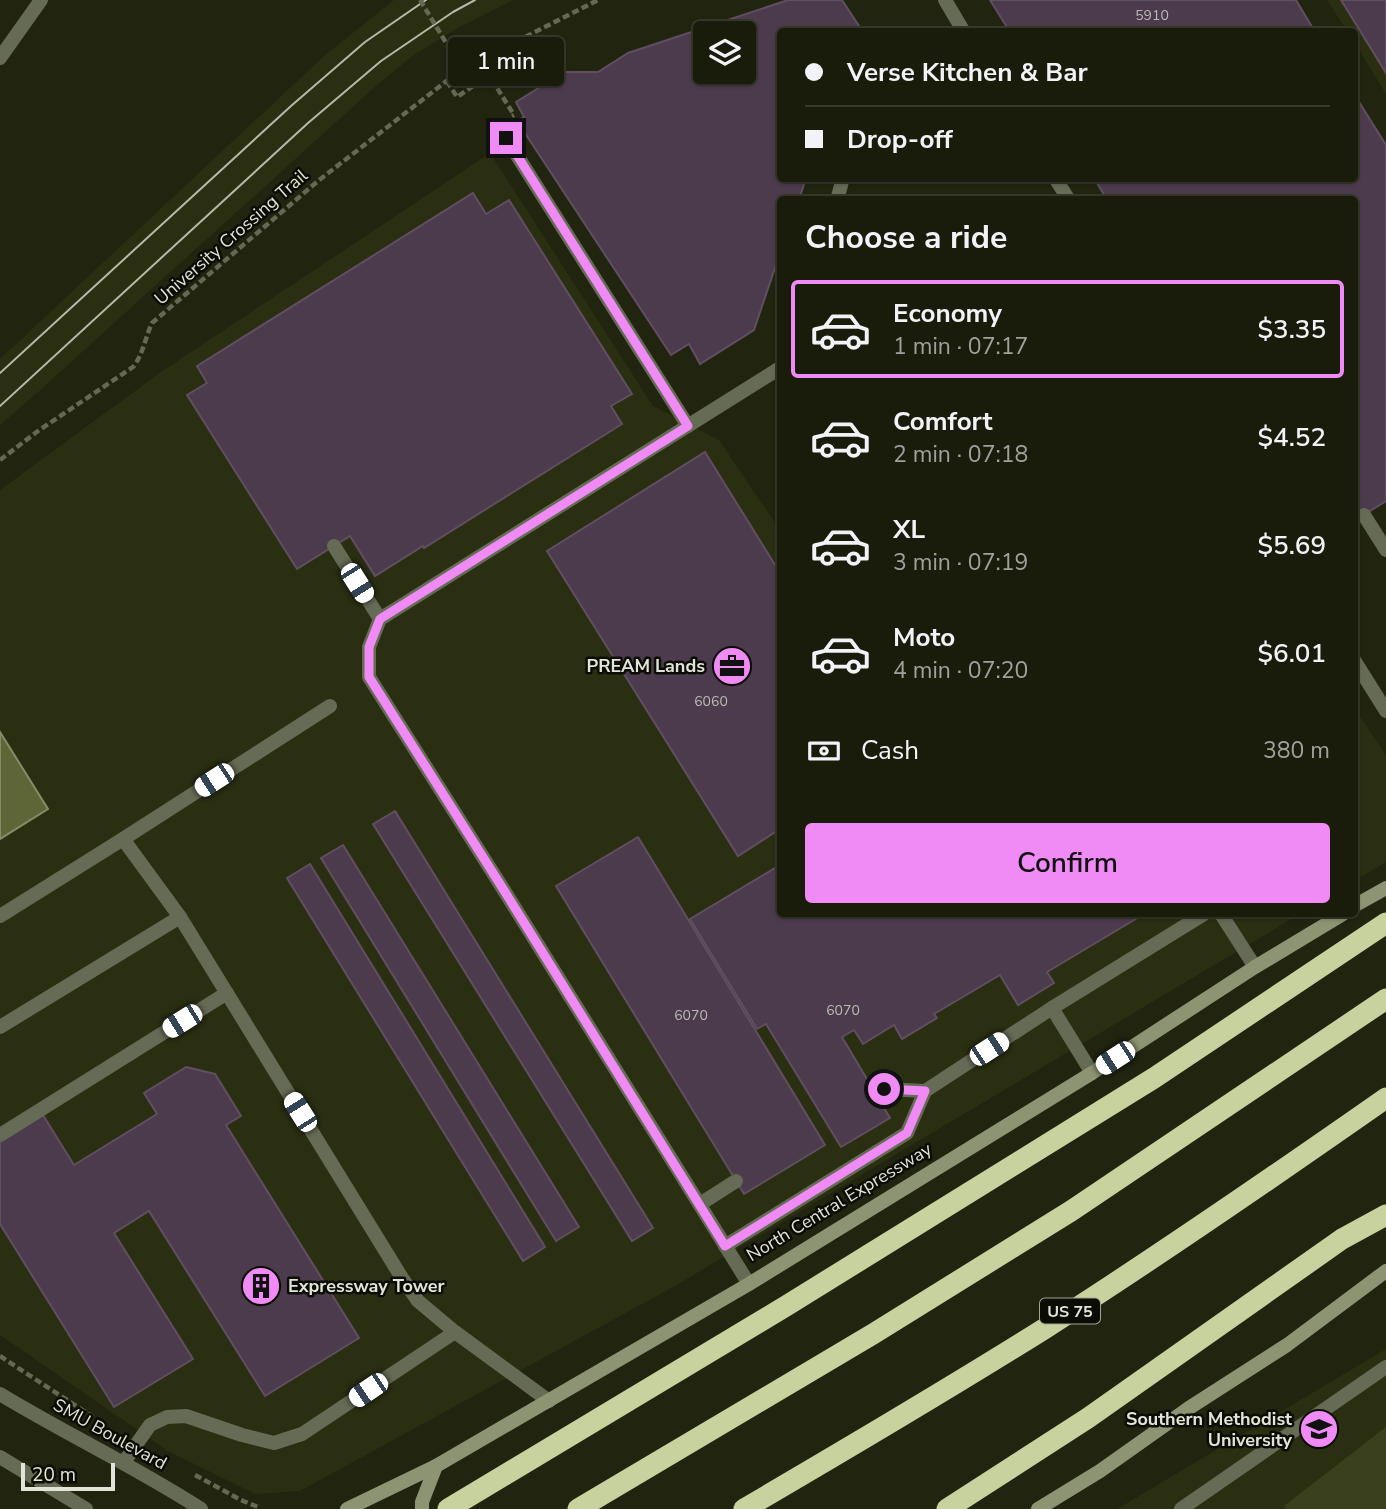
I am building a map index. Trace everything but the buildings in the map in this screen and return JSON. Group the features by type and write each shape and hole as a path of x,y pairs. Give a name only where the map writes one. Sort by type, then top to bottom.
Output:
{"highway":[{"path":"448,1509 786,1306 1154,1078 1386,923"},
{"path":"578,1509 873,1334 1060,1218 1386,999"},
{"name":"US 75","path":"744,1509 1046,1327 1180,1240 1386,1098"},
{"path":"947,1509 1087,1418 1342,1239 1386,1214"}],"main road":[{"path":"1358,904 1386,888"},
{"name":"North Central Expressway","path":"346,1509 436,1466 748,1284 1092,1073 1255,967 1338,917"},
{"path":"1038,1509 1100,1471 1189,1408 1287,1345 1386,1271"},
{"path":"422,1506 436,1466"}],"street":[{"path":"0,58 40,0"},
{"path":"945,0 962,28"},
{"path":"506,138 688,426"},
{"path":"748,1284 508,895 369,677 369,647 380,619 777,370"},
{"path":"1364,514 1386,550"},
{"path":"334,547 380,619"},
{"path":"1358,666 1386,711"},
{"path":"0,916 330,706"},
{"path":"123,839 180,917 418,1301 455,1332 549,1401"},
{"path":"0,1027 180,917"},
{"path":"725,1246 907,1133 925,1091 1052,1007 1199,917"},
{"path":"1223,917 1255,967"},
{"path":"0,1135 227,993"},
{"path":"1052,1007 1092,1073"},
{"path":"876,1094 884,1089 925,1091"},
{"path":"700,1204 736,1181"},
{"path":"124,1462 150,1425 167,1417 186,1416 274,1443 302,1434 455,1332"},
{"path":"1181,1509 1386,1367"},
{"name":"SMU Boulevard","path":"0,1394 124,1462 201,1509"},
{"path":"0,1457 86,1509"}],"path":[{"path":"420,0 462,69"},
{"name":"University Crossing Trail","path":"0,460 133,367 140,359 145,337 152,323 318,181 462,69 598,0"},
{"path":"447,81 457,97 489,75 514,115 506,120"},
{"path":"0,1356 95,1419"},
{"path":"185,1469 258,1507"}],"shaded area":[{"path":"394,0 513,0 456,29 411,57 377,85 0,425 0,359 324,56"},
{"path":"1327,0 1386,0 1386,94 1358,48 1358,28 1345,28"},
{"path":"490,153 653,406 719,440 777,526 777,917 1295,917 675,1286 300,1491 255,1494 168,1451 0,1335 0,490 161,372"},
{"path":"1358,714 1386,755 1386,862 1358,879"},
{"path":"0,732 48,809 0,839"},
{"name":"Southern Methodist University","path":"1386,1349 1386,1509 1117,1509"},
{"path":"1386,1427 1386,1509 1286,1509 1284,1506"}],"tram line":[{"path":"0,373 291,106 365,42 426,0"},
{"path":"0,406 308,123 381,61 475,0"}],"place":[{"name":"PREAM Lands","path":"732,666"},
{"name":"Expressway Tower","path":"261,1286"},
{"name":"Southern Methodist University","path":"1319,1429"}],"route":[{"path":"506,138 688,426 380,619 369,647 369,677 725,1246 907,1133 925,1091 884,1089"}]}
